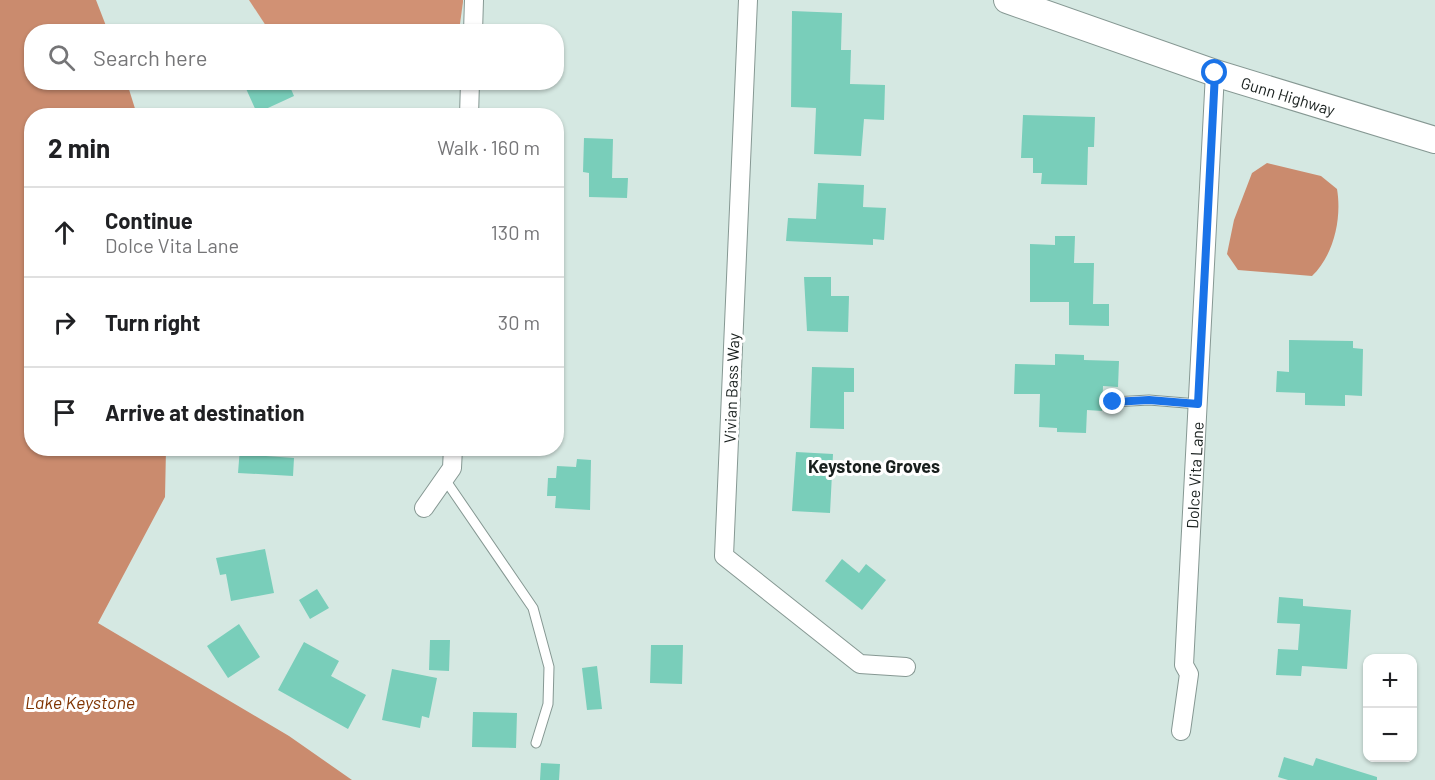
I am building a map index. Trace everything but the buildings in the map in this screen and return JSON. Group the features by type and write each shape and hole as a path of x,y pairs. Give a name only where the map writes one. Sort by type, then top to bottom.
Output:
{"main road":[{"name":"Gunn Highway","path":"1007,0 1215,73 1435,140"}],"street":[{"path":"472,24 474,0"},
{"name":"Vivian Bass Way","path":"748,0 724,556 860,664 906,667"},
{"name":"Dolce Vita Lane","path":"1181,731 1189,674 1184,665 1215,73"},
{"path":"469,108 470,90"},
{"path":"424,508 452,468 453,456"}],"lane":[{"path":"1113,402 1149,400 1198,404"},
{"path":"444,478 533,608 549,667 548,704 536,743"}],"shaded area":[{"path":"249,0 463,0 460,24 265,24"}],"water":[{"name":"Lake Keystone","path":"0,0 96,0 105,24 24,24 24,90 129,90 135,108 24,108 24,456 166,456 165,497 98,623 289,736 352,780 0,780"},
{"path":"1267,163 1321,176 1337,189 1338,212 1335,236 1326,258 1312,276 1238,270 1227,254 1234,220 1252,173"}],"district":[{"name":"Keystone Groves","path":"874,466"}],"route":[{"path":"1113,402 1149,400 1198,404 1215,73"}]}
